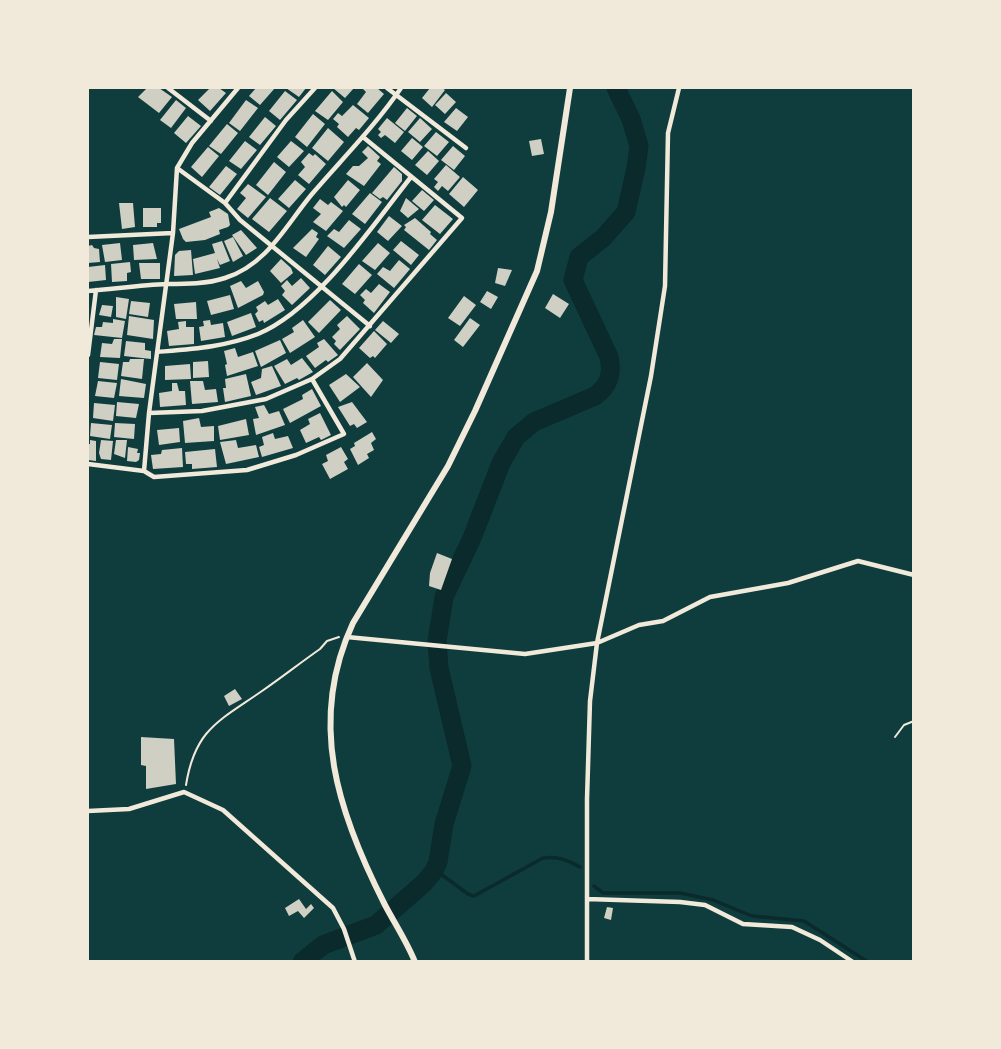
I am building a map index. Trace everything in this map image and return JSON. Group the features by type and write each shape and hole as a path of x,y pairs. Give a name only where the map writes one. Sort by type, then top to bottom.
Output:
{"main road":[{"path":"415,961 354,838 338,791 332,764 332,708 347,637 365,602 447,466 475,411 537,271 551,212 570,88"}],"street":[{"path":"168,88 211,121"},
{"path":"144,471 173,233 177,168 183,155 238,88"},
{"path":"225,203 286,120 315,88"},
{"path":"387,88 466,148"},
{"path":"88,291 183,285 226,278 251,265 272,246 310,196 363,137 401,88"},
{"path":"587,961 590,701 597,643 655,350 665,286 668,133 679,88"},
{"path":"149,413 202,411 266,399 312,379 340,359 462,218 363,137"},
{"path":"177,168 225,203 240,220 370,326"},
{"path":"157,352 220,346 259,334 291,315 322,287 411,177"},
{"path":"88,237 173,233"},
{"path":"88,355 96,290"},
{"path":"88,464 144,471 154,477 247,470 296,455 344,434 312,379"},
{"path":"347,637 525,654 597,643 639,625 663,621 710,597 788,583 858,561 914,575"},
{"path":"88,811 129,809 184,792 223,810 333,908 344,929 355,961"},
{"path":"587,899 705,905 743,923 792,927 820,940 853,961"}],"path":[{"path":"184,792 188,767 202,737 223,716 260,693 327,641 347,637"},
{"path":"895,737 904,724 914,721"}],"building":[{"path":"147,88 159,88 172,97 159,113 138,97"},
{"path":"210,88 219,88 226,93 210,111 198,100"},
{"path":"256,88 275,88 260,105 249,96"},
{"path":"286,88 306,88 299,97"},
{"path":"333,88 354,88 345,98"},
{"path":"362,88 377,88 384,94 368,113 357,104 366,92"},
{"path":"430,88 445,90 432,107 422,98"},
{"path":"285,91 297,100 280,120 269,111"},
{"path":"332,91 343,102 328,120 315,111"},
{"path":"446,93 456,102 445,114 435,105"},
{"path":"176,100 186,108 171,128 160,120"},
{"path":"246,100 258,108 240,131 229,123"},
{"path":"353,105 369,118 359,130 356,128 348,137 333,119 338,113 342,116"},
{"path":"407,108 417,116 405,131 395,123"},
{"path":"456,108 468,117 457,131 444,122"},
{"path":"313,114 325,124 307,147 295,137"},
{"path":"188,116 201,126 186,143 174,133"},
{"path":"265,117 276,126 260,145 249,137"},
{"path":"387,118 404,132 395,143 385,135 381,138 378,135 381,132 378,129"},
{"path":"420,118 432,129 420,142 408,132"},
{"path":"227,124 238,133 221,154 209,146"},
{"path":"328,128 344,142 328,161 312,148"},
{"path":"436,132 449,142 437,156 424,146"},
{"path":"412,138 423,147 412,160 401,151"},
{"path":"541,139 544,154 532,156 529,141"},
{"path":"245,141 257,150 241,169 229,161"},
{"path":"291,141 304,151 289,167 277,157"},
{"path":"368,146 380,157 377,161 381,164 364,186 346,174 353,166 359,166 368,158 362,152"},
{"path":"453,146 465,156 454,170 441,160"},
{"path":"208,147 219,156 202,177 191,167"},
{"path":"428,151 439,161 427,175 415,165"},
{"path":"309,153 313,156 315,154 326,164 309,184 298,175 305,167 301,162"},
{"path":"274,162 286,172 268,195 256,185"},
{"path":"446,165 460,177 448,191 442,186 438,191 434,187 438,182 434,179"},
{"path":"226,166 237,174 220,195 209,187"},
{"path":"394,167 402,174 402,181 387,200 383,197 380,199 372,193"},
{"path":"463,177 478,190 464,207 449,194"},
{"path":"295,180 306,189 289,208 278,199"},
{"path":"348,180 360,190 346,207 342,207 334,197"},
{"path":"248,184 266,197 248,218 237,209 246,198 240,193"},
{"path":"422,190 434,200 424,211 412,201"},
{"path":"370,193 382,202 365,224 352,214"},
{"path":"270,198 287,211 269,232 252,219"},
{"path":"406,198 419,209 408,218 400,211"},
{"path":"320,199 328,205 331,202 343,211 326,231 313,222 321,214 313,208"},
{"path":"119,203 133,203 135,227 122,229"},
{"path":"435,205 453,219 440,234 422,220"},
{"path":"143,208 161,208 161,223 157,223 157,227 143,227"},
{"path":"219,208 228,214 230,225 219,230 220,234 205,240 186,242 183,239 179,229 211,217 209,212"},
{"path":"389,216 402,226 388,241 377,232"},
{"path":"415,218 437,240 429,250 404,230 404,225"},
{"path":"349,220 361,229 344,248 327,236 334,229 339,232"},
{"path":"312,229 318,233 316,237 319,239 306,257 293,248"},
{"path":"241,230 257,248 246,255 232,235"},
{"path":"233,237 243,256 233,262 224,241"},
{"path":"222,241 230,261 220,265 217,259 220,268 195,274 193,259 215,253 212,244"},
{"path":"401,241 419,255 411,265 393,250"},
{"path":"120,243 122,260 105,262 102,245"},
{"path":"153,243 157,259 134,260 133,245"},
{"path":"378,243 390,253 375,270 362,261"},
{"path":"88,246 99,249 100,262 88,263"},
{"path":"328,246 341,257 325,275 313,265"},
{"path":"191,250 193,275 174,276 175,255 179,251"},
{"path":"281,259 293,273 281,283 270,271"},
{"path":"399,260 410,269 394,288 377,274 383,267 390,271"},
{"path":"130,262 131,272 127,273 127,281 112,282 111,264"},
{"path":"139,263 160,263 160,279 141,279"},
{"path":"359,264 372,275 355,294 342,284"},
{"path":"105,265 106,280 88,282 88,267"},
{"path":"498,268 512,270 505,286 495,283"},
{"path":"301,278 310,288 292,305 282,295 285,291 281,286 287,280 292,286"},
{"path":"241,281 246,288 258,281 264,292 238,308 230,286"},
{"path":"379,284 390,292 374,313 363,303 365,300 360,295 366,289 371,293"},
{"path":"487,291 498,297 491,309 480,302"},
{"path":"553,294 569,304 560,318 545,308"},
{"path":"230,295 234,309 211,315 207,301"},
{"path":"464,296 476,305 460,326 448,318"},
{"path":"116,297 129,299 126,319 116,317"},
{"path":"278,299 285,310 264,323 263,320 259,322 255,314 258,311 256,307 265,301 268,305"},
{"path":"330,300 341,310 319,333 308,322"},
{"path":"131,301 150,303 148,317 129,314"},
{"path":"196,302 197,319 176,319 174,304"},
{"path":"102,305 113,306 111,317 99,315"},
{"path":"251,313 256,327 232,336 227,322"},
{"path":"129,316 154,320 153,339 127,335"},
{"path":"347,316 360,329 340,350 332,337 340,329 337,325"},
{"path":"470,318 480,325 463,347 454,340"},
{"path":"113,319 125,321 122,338 94,335 96,327 102,327 103,322 113,323"},
{"path":"210,320 211,325 223,323 225,337 201,341 199,327 204,326 203,321"},
{"path":"303,320 315,337 290,353 282,339 294,332 292,328"},
{"path":"186,321 186,327 194,327 194,344 169,346 167,331 179,329 178,322"},
{"path":"383,321 399,334 391,343 375,330"},
{"path":"374,331 387,344 375,358 370,358 359,348"},
{"path":"114,339 122,339 120,358 100,357 102,343 112,344"},
{"path":"324,339 338,355 315,368 306,356 319,347 317,343"},
{"path":"280,340 286,353 261,367 255,351"},
{"path":"126,341 145,343 145,350 151,351 151,359 124,356"},
{"path":"235,348 238,357 253,352 258,366 227,376 224,351"},
{"path":"302,358 313,372 285,384 274,366 287,359 291,365"},
{"path":"130,359 144,359 142,379 121,376 123,362 129,362"},
{"path":"208,361 209,377 193,378 193,362"},
{"path":"100,362 119,364 117,380 98,378"},
{"path":"367,363 383,380 371,397 353,377"},
{"path":"190,364 191,379 165,380 165,366"},
{"path":"272,366 281,386 256,395 251,382 261,378 262,369"},
{"path":"246,374 251,396 225,402 225,379"},
{"path":"346,374 360,387 340,402 329,385"},
{"path":"121,379 146,384 144,398 119,396"},
{"path":"98,381 117,383 114,398 95,396"},
{"path":"190,381 203,381 205,390 216,389 218,402 192,404"},
{"path":"172,383 177,383 179,391 185,391 186,405 160,407 159,393 172,391"},
{"path":"312,389 321,406 290,423 283,409 303,399 302,395"},
{"path":"117,402 139,404 136,418 116,416"},
{"path":"352,402 367,422 357,428 354,424 350,426 338,407"},
{"path":"94,403 115,405 113,421 93,418"},
{"path":"264,405 269,414 279,411 285,425 256,435 253,419 259,418 255,407"},
{"path":"320,413 331,435 306,443 300,430 310,424 308,419"},
{"path":"199,418 201,427 214,426 214,441 185,443 183,421"},
{"path":"246,419 249,435 220,440 218,426"},
{"path":"91,423 112,425 110,439 90,436"},
{"path":"115,423 135,424 134,439 114,437"},
{"path":"179,428 180,442 159,445 157,430"},
{"path":"372,432 376,439 371,443 374,450 367,454 369,458 358,465 350,449 355,446 354,443"},
{"path":"273,433 275,439 288,436 293,448 262,457 259,447 264,445 262,437"},
{"path":"90,440 96,441 96,461 88,460"},
{"path":"101,440 113,441 111,460 101,459"},
{"path":"116,440 127,440 125,458 114,454"},
{"path":"236,440 238,448 256,445 259,457 226,464 220,442"},
{"path":"128,447 138,449 139,460 127,461"},
{"path":"341,447 348,459 344,462 348,469 330,479 322,464 328,461 326,455"},
{"path":"182,448 183,467 153,469 151,455 161,454 162,450"},
{"path":"215,449 217,467 192,469 192,464 186,464 185,452"},
{"path":"437,553 452,559 441,590 429,586"},
{"path":"235,689 242,699 229,706 224,696"},
{"path":"141,737 174,739 176,784 146,789 146,766 141,765"},
{"path":"299,899 306,909 311,904 314,908 304,918 298,911 289,916 285,908"},
{"path":"607,907 613,908 611,920 604,918"}],"waterway":[{"path":"302,962 323,945 376,925 424,883 438,862 444,824 462,766 439,668 437,641 444,597 472,538 501,463 516,437 534,422 595,396 607,384 610,374 609,357 573,280 579,257 603,238 626,212 636,168 639,146 631,119 616,88"},
{"path":"434,869 474,896 543,858 562,859 580,867"},
{"path":"594,886 603,893 680,893 713,900 752,916 804,921 868,962"}]}
